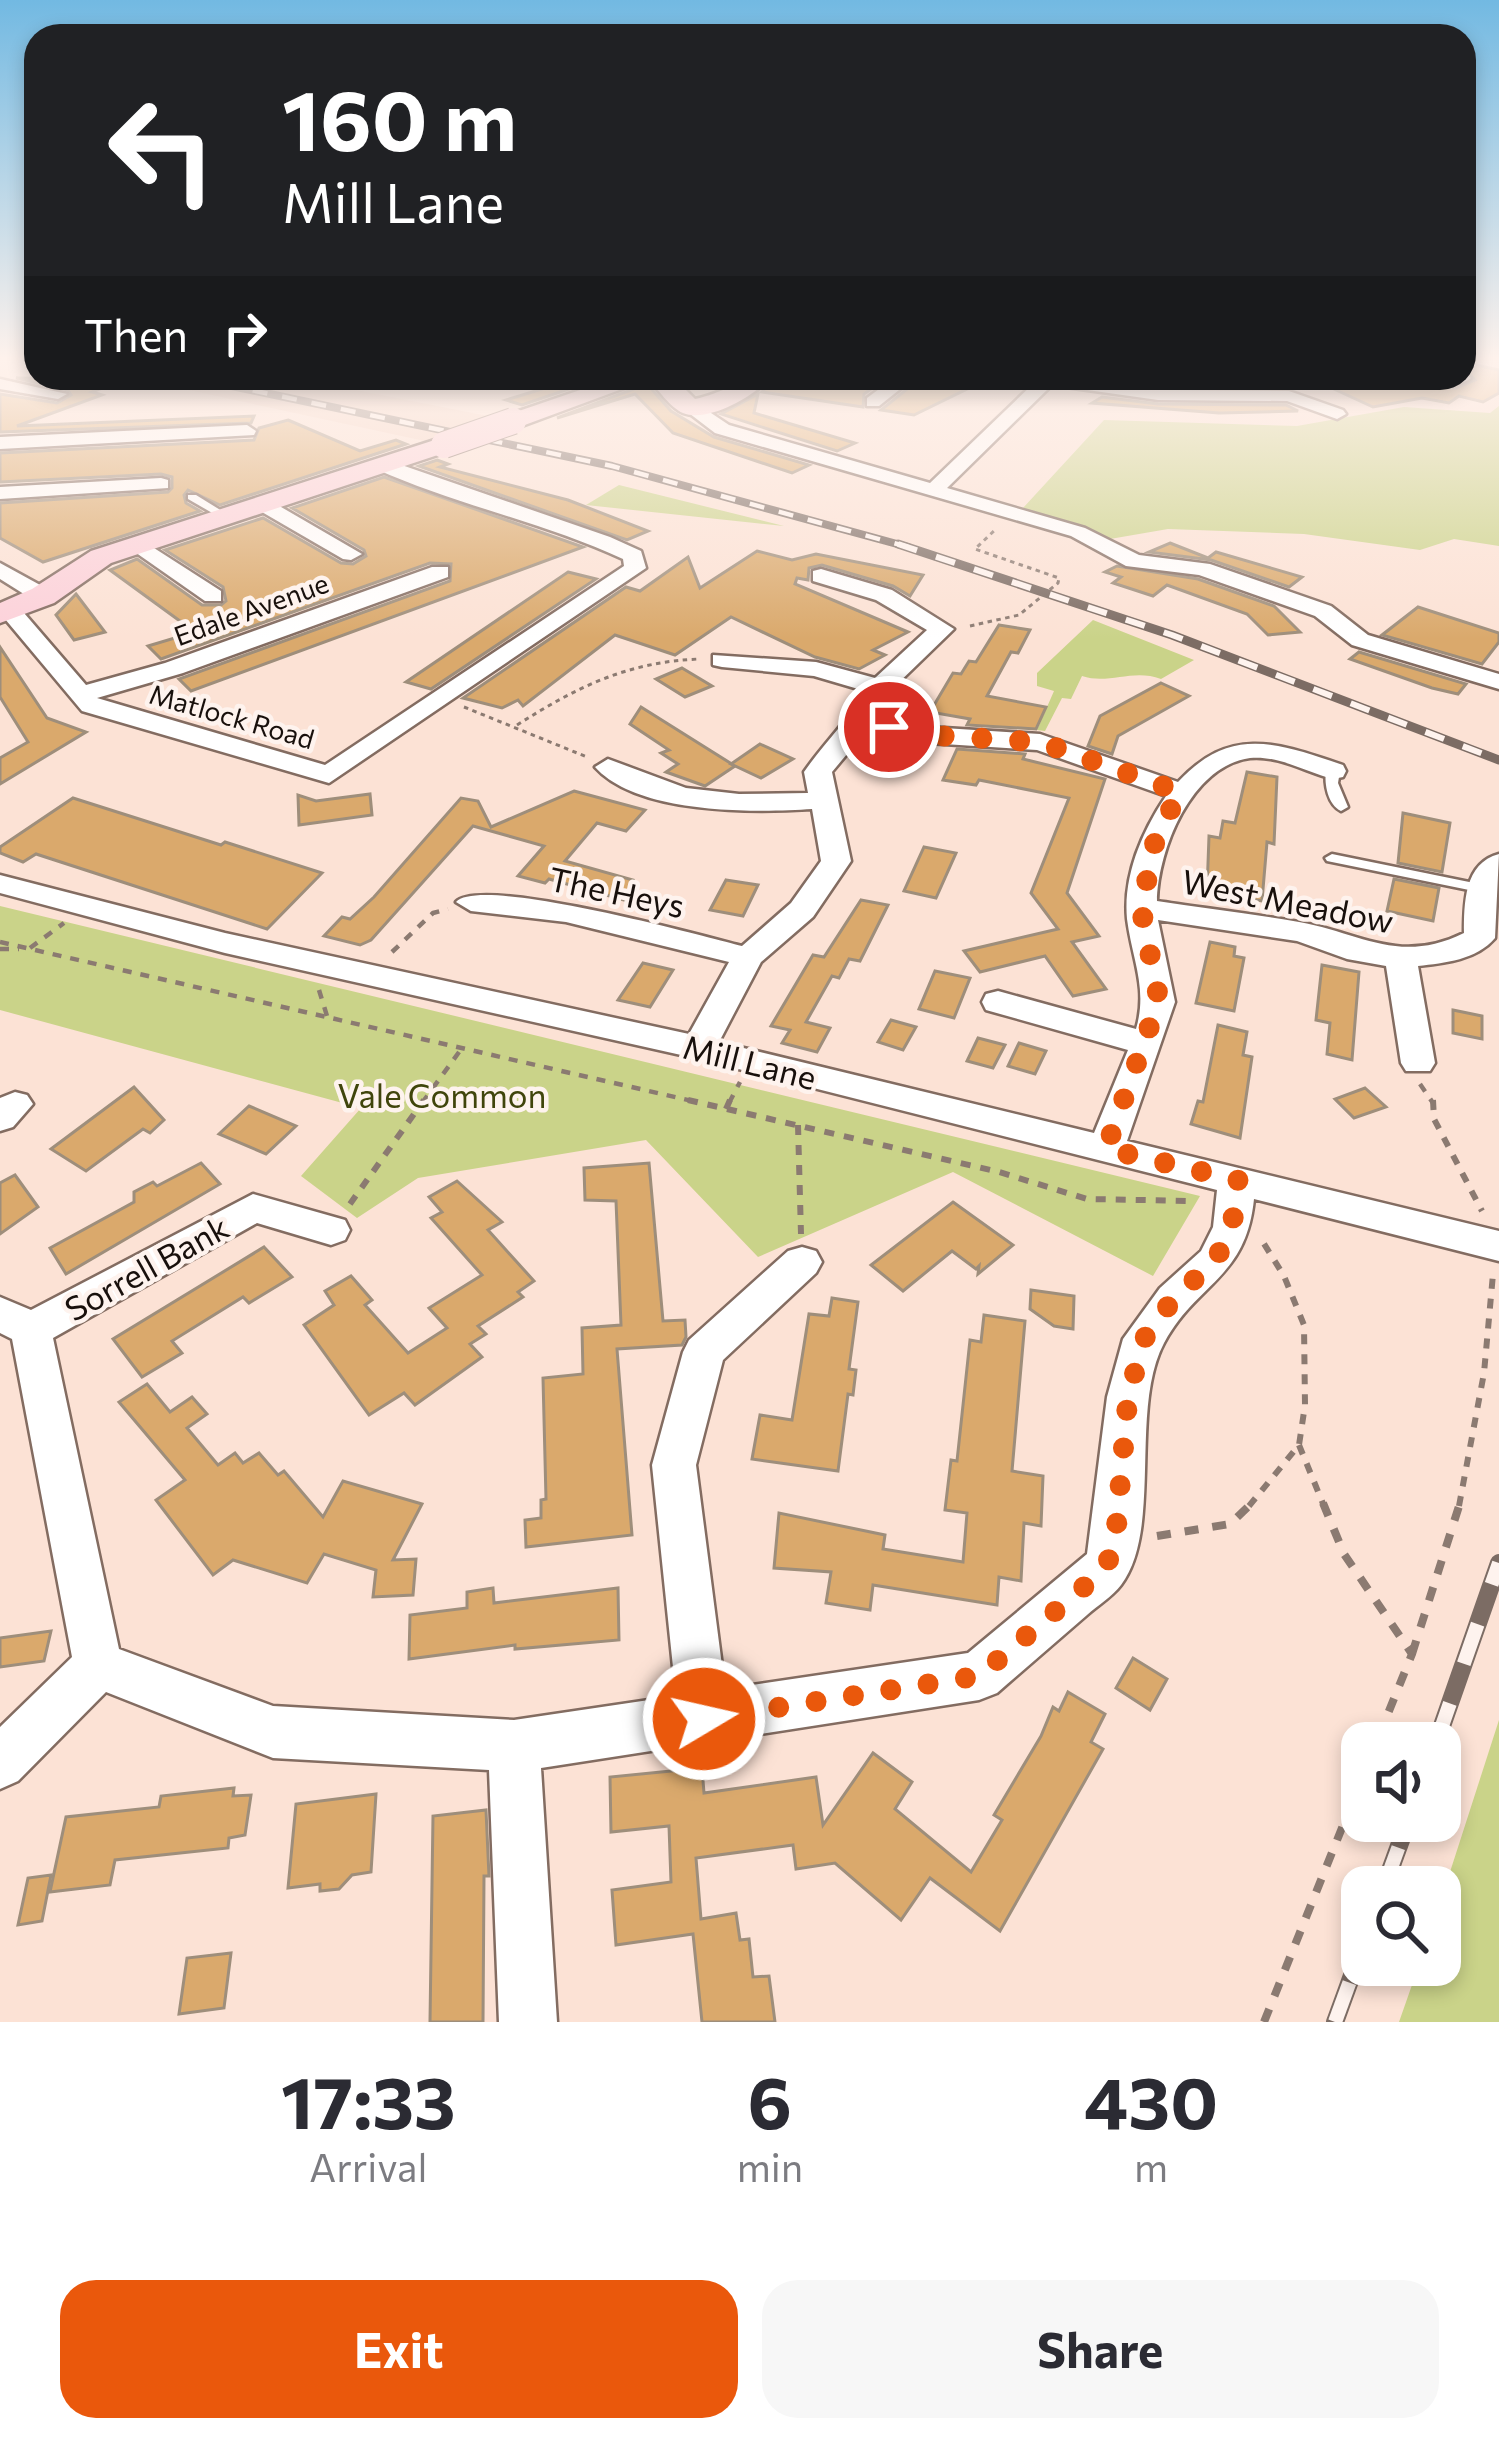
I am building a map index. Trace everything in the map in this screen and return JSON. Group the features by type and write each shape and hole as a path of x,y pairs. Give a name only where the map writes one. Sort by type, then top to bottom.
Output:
{"street":[{"path":"5,612 43,596 101,557 428,450"},
{"path":"793,450 1078,532 1134,561 1202,569 1323,611 1360,640 1499,682"},
{"path":"932,493 972,450"},
{"name":"Matlock Road","path":"5,612 91,706 329,775 635,568 633,556 616,548 527,515 434,490 383,466"},
{"path":"0,493 161,484"},
{"path":"262,504 351,554"},
{"path":"140,544 213,596"},
{"path":"0,570 43,596"},
{"name":"Edale Avenue","path":"80,695 174,668 440,572"},
{"path":"699,1048 748,957 802,910 836,861 818,772 836,745 861,721 880,687 942,629 884,595 821,577"},
{"path":"722,660 816,669 880,687"},
{"path":"861,721 928,735 1040,742 1180,792"},
{"path":"1106,1149 1159,1000 1141,908 1156,837 1180,792 1211,766 1242,751 1270,751 1333,771"},
{"path":"608,767 671,794 714,803 821,800"},
{"name":"West Meadow","path":"1141,908 1304,932 1358,952 1398,958 1449,953 1479,938 1489,875"},
{"name":"Mill Lane","path":"0,884 225,943 699,1048 1106,1149 1237,1191 1497,1246"},
{"name":"The Heys","path":"471,902 566,914 748,957"},
{"path":"1398,958 1405,973 1418,1063"},
{"path":"998,1002 1144,1043"},
{"path":"98,1665 273,1732 514,1746 979,1676 1105,1569 1115,1543 1128,1397 1144,1339 1174,1298 1215,1261 1232,1227 1237,1191"},
{"name":"Sorrell Bank","path":"15,1322 253,1208 331,1230"},
{"path":"704,1719 674,1466 704,1352 802,1262"},
{"path":"15,1322 98,1665"},
{"path":"0,1763 98,1665"},
{"path":"514,1746 528,2022"}],"lane":[{"path":"192,497 225,516"},
{"path":"1333,771 1331,783 1341,807"},
{"path":"1332,858 1489,875"}],"path":[{"path":"942,629 1021,618 1036,610 1058,583 1059,578 975,549 1015,514"},
{"path":"517,725 597,674 618,667 678,659 722,660"},
{"path":"444,700 517,725 608,767"},
{"path":"30,948 88,906"},
{"path":"0,946 30,948 798,1125 999,1172 1087,1199 1237,1191 1284,1276 1304,1324 1306,1405 1299,1445 1270,1486 1230,1524 1115,1543"},
{"path":"331,1230 462,1048"},
{"path":"1384,1722 1466,1493 1483,1393 1497,1246 1434,1119 1432,1100 1421,1090 1418,1063"},
{"path":"798,1125 802,1262"},
{"path":"1299,1445 1344,1554 1412,1654"},
{"path":"1264,2022 1341,1830"}],"green space":[{"path":"1076,450 1499,450 1499,546 1454,539 1420,550 1304,534 1168,529 1110,539 1023,508"},
{"path":"619,485 784,526 586,505"},
{"path":"1093,620 1194,660 1161,679 1082,676 1071,699 1062,698 1045,731 1037,730 1054,691 1037,686 1037,673"},
{"name":"Vale Common","path":"0,906 1200,1196 1153,1276 953,1172 758,1257 646,1140 418,1178 357,1218 301,1176 361,1108 0,1010"},
{"path":"1499,1720 1499,2022 1399,2022 1412,1986 1461,1986 1461,1866 1452,1866"}],"building":[{"path":"387,450 220,505 188,490 186,503 200,511 43,562 0,538 0,503 168,492 172,477 0,482 0,453"},
{"path":"725,450 759,450 809,465 792,473"},
{"path":"437,460 448,464 440,467 568,500 648,531 627,540 419,466"},
{"path":"384,477 583,547 191,691 179,679 450,581 451,564 430,563 161,659 148,646 195,632 110,570 137,559 202,605 221,605 226,601 223,587 165,550 263,518 341,563 353,564 366,556 364,550 292,508"},
{"path":"1170,543 1208,558 1216,552 1302,577 1289,587 1211,560 1149,552"},
{"path":"757,551 792,560 816,554 923,575 910,596 893,586 822,565 809,568 808,580 797,578 795,584 908,632 873,650 885,655 859,669 815,657 731,617 675,655 615,635 523,706 518,700 502,708 463,698 626,587 640,591 688,557 700,588"},
{"path":"1117,566 1198,579 1274,606 1300,632 1268,635 1247,614 1167,585 1153,596 1113,583 1121,577 1105,572"},
{"path":"568,572 596,579 431,689 406,682"},
{"path":"76,594 105,632 74,640 56,615"},
{"path":"1418,607 1499,633 1499,642 1482,664 1382,635"},
{"path":"999,625 1030,630 1018,653 1011,652 987,696 1046,707 1036,729 967,725 970,719 930,712 953,673 961,674 969,661 976,662"},
{"path":"0,647 47,718 86,732 0,784 0,758 28,742 0,697"},
{"path":"1359,652 1466,684 1458,694 1432,688 1350,659"},
{"path":"682,668 712,686 685,697 656,679"},
{"path":"1161,683 1189,696 1118,736 1112,754 1088,746 1100,716"},
{"path":"641,707 735,766 705,786 666,772 678,764 661,753 669,750 630,724"},
{"path":"760,744 793,759 761,778 731,764"},
{"path":"957,749 1025,754 1023,759 1105,779 1067,893 1099,936 1072,942 1106,989 1073,996 1045,956 980,972 964,951 1058,929 1031,893 1069,798 979,780 976,785 943,780"},
{"path":"1247,772 1277,777 1274,844 1267,842 1262,901 1207,891 1209,836 1220,838 1223,821 1235,823"},
{"path":"574,791 645,810 626,831 597,823 565,861 633,880 627,901 549,879 545,883 518,876 544,846 473,826 371,940 360,945 324,936 342,917 350,919 374,897 461,798 478,801 491,827"},
{"path":"370,794 372,815 299,825 298,795 316,801"},
{"path":"73,798 322,873 267,929 36,854 23,862 0,853 0,847"},
{"path":"1403,813 1450,823 1442,872 1398,863"},
{"path":"924,847 956,853 936,898 904,891"},
{"path":"1394,879 1439,888 1433,921 1387,911"},
{"path":"726,880 758,885 743,916 710,910"},
{"path":"861,900 888,905 860,961 849,959 839,978 832,976 806,1022 830,1028 817,1052 782,1043 790,1030 771,1026 813,955 824,957"},
{"path":"1210,942 1235,947 1234,956 1244,958 1234,1011 1196,1003"},
{"path":"643,963 673,970 650,1007 618,1000"},
{"path":"1322,965 1359,972 1352,1060 1327,1054 1330,1023 1316,1020"},
{"path":"935,971 970,978 954,1018 919,1009"},
{"path":"1453,1010 1482,1016 1482,1039 1453,1033"},
{"path":"891,1020 916,1027 903,1050 878,1042"},
{"path":"1218,1025 1247,1032 1243,1055 1252,1057 1240,1138 1191,1124 1198,1101 1203,1102"},
{"path":"978,1038 1005,1045 993,1068 967,1061"},
{"path":"1019,1043 1046,1051 1035,1074 1008,1066"},
{"path":"134,1087 164,1120 150,1133 143,1129 86,1171 51,1149"},
{"path":"1365,1088 1386,1107 1354,1118 1335,1099"},
{"path":"249,1106 296,1126 266,1154 219,1134"},
{"path":"201,1163 220,1184 66,1274 50,1248 134,1202 134,1192 153,1182 157,1186"},
{"path":"649,1163 663,1321 685,1320 686,1337 682,1345 617,1349 632,1535 526,1547 525,1520 541,1518 541,1500 546,1499 543,1378 583,1374 582,1328 621,1325 616,1201 585,1200 584,1168"},
{"path":"15,1175 38,1207 0,1234 0,1183"},
{"path":"457,1181 502,1222 488,1230 534,1281 518,1292 523,1297 478,1326 486,1334 470,1344 482,1357 415,1405 404,1393 369,1415 304,1325 334,1305 325,1291 351,1276 372,1300 365,1305 408,1353 447,1328 429,1308 482,1275 431,1218 442,1212 429,1197"},
{"path":"953,1202 1013,1245 978,1274 979,1266 976,1269 952,1251 903,1291 871,1265"},
{"path":"264,1247 292,1277 249,1303 243,1297 172,1341 182,1353 142,1377 113,1339"},
{"path":"1031,1290 1074,1296 1073,1329 1054,1326 1030,1309"},
{"path":"832,1298 858,1302 849,1369 856,1370 853,1395 848,1394 838,1471 752,1459 760,1415 792,1420 809,1314 829,1316"},
{"path":"984,1315 1025,1321 1012,1471 1043,1476 1041,1526 1024,1523 1021,1581 999,1577 997,1605 873,1585 870,1610 826,1603 831,1572 774,1568 779,1513 885,1535 883,1549 963,1562 967,1513 945,1510 951,1460 957,1461 970,1340 981,1342"},
{"path":"147,1384 170,1412 192,1397 207,1414 187,1428 218,1465 235,1453 243,1463 259,1453 278,1475 284,1471 323,1517 343,1481 422,1504 393,1560 416,1559 413,1595 373,1597 376,1570 324,1554 307,1583 233,1560 213,1575 156,1500 185,1480 119,1402"},
{"path":"493,1588 494,1603 618,1588 619,1640 515,1649 515,1645 409,1659 410,1615 467,1608 467,1592"},
{"path":"51,1631 44,1661 0,1667 0,1638"},
{"path":"1133,1658 1167,1679 1150,1710 1116,1688"},
{"path":"1068,1692 1105,1714 1091,1742 1103,1749 1000,1931 930,1878 901,1920 835,1863 796,1869 793,1845 696,1858 701,1919 736,1913 740,1940 749,1939 753,1977 769,1976 775,2022 702,2022 693,1934 616,1945 612,1890 671,1882 669,1826 611,1832 610,1777 702,1768 704,1793 816,1777 823,1825 873,1753 912,1782 895,1809 971,1872 1002,1820 994,1815 1053,1707 1059,1711"},
{"path":"234,1788 233,1796 251,1795 245,1835 229,1838 228,1848 115,1860 110,1885 50,1892 66,1817 159,1807 161,1796"},
{"path":"376,1794 371,1872 352,1875 339,1889 320,1891 320,1884 288,1888 296,1804"},
{"path":"486,1810 489,1876 484,1876 483,2022 430,2022 433,1816"},
{"path":"51,1875 42,1921 18,1925 28,1878"},
{"path":"231,1953 224,2008 179,2014 187,1958"}],"railway":[{"path":"538,450 612,466 903,545"},
{"path":"898,544 903,545"},
{"path":"903,545 908,547"},
{"path":"903,545 1172,635 1499,760"},
{"path":"1443,1722 1499,1563"},
{"path":"1392,1866 1400,1842"},
{"path":"1335,2022 1348,1986"}],"route":[{"path":"704,1719 979,1676 1105,1569 1115,1543 1123,1485 1128,1397 1144,1339 1174,1298 1215,1261 1232,1227 1237,1202 1238,1180 1106,1149 1159,1000 1141,908 1156,837 1180,792 1040,742 928,735 889,727"}]}
